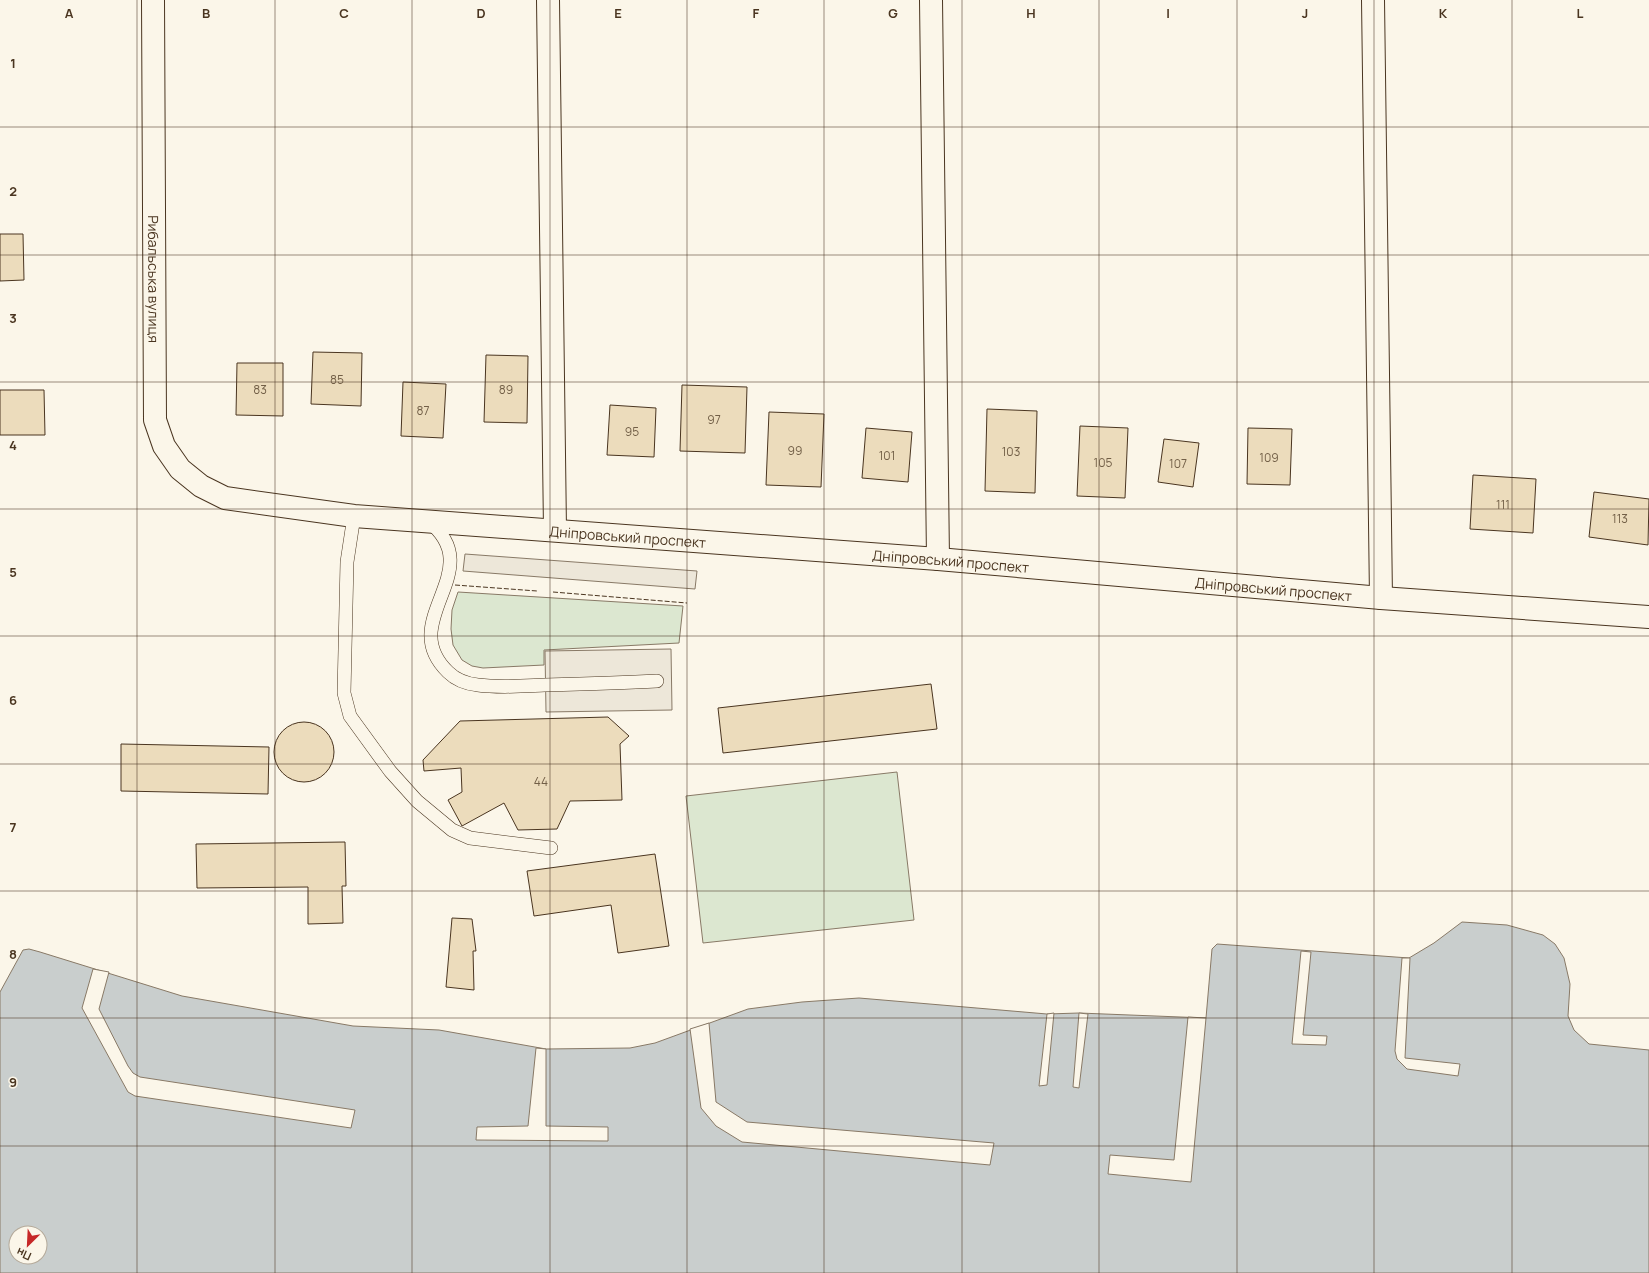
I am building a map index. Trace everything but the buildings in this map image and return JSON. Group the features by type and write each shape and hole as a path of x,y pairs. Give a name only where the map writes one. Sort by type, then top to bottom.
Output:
{"street":[{"name":"Рибальська вулиця","path":"153,0 155,420 164,446 180,469 190,478 200,486 225,498 252,503"},
{"path":"548,0 555,530"},
{"path":"931,0 938,559"},
{"path":"1372,0 1381,598"},
{"name":"Дніпровський проспект","path":"252,503 354,516 938,559 1381,598 1649,617"}],"lane":[{"path":"354,516 347,562 344,693 350,716 399,781 417,801 452,830 470,838 551,848"},
{"path":"428,522 442,536 450,554 449,575 432,618 430,634 432,648 439,662 449,673 462,681 492,687 658,681"}],"green space":[{"path":"458,592 683,606 679,643 544,650 544,665 483,668 472,666 462,660 453,645 451,629 452,610"},
{"path":"897,772 914,920 703,943 686,796"}],"shaded area":[{"path":"465,554 697,571 695,589 463,571"},
{"path":"671,649 672,710 546,712 545,651"},
{"path":"1462,922 1507,925 1543,935 1555,944 1564,958 1570,984 1568,1016 1574,1030 1589,1044 1649,1050 1649,1273 0,1273 0,992 23,950 29,949 40,952 182,996 353,1026 439,1030 546,1049 630,1048 655,1043 748,1009 802,1002 859,998 1047,1014 1079,1013 1206,1018 1212,949 1217,944 1409,958 1434,943"}],"pier":[{"path":"1301,951 1311,952 1303,1035 1327,1036 1326,1045 1292,1044"},
{"path":"1402,958 1410,958 1405,1058 1460,1064 1458,1076 1407,1069 1397,1059 1395,1051"},
{"path":"93,969 109,972 99,1009 133,1073 140,1077 355,1110 351,1128 135,1096 128,1092 82,1008"},
{"path":"1054,1013 1047,1085 1039,1086 1047,1014"},
{"path":"1079,1013 1088,1014 1079,1088 1073,1087"},
{"path":"1188,1017 1206,1018 1191,1182 1108,1174 1110,1155 1174,1160"},
{"path":"709,1023 716,1102 747,1122 994,1143 990,1165 742,1142 716,1126 701,1108 690,1029"},
{"path":"536,1048 546,1049 546,1126 608,1127 608,1141 476,1140 477,1127 528,1126"}],"fence":[{"path":"455,585 537,591"},
{"path":"553,592 687,603"}]}
